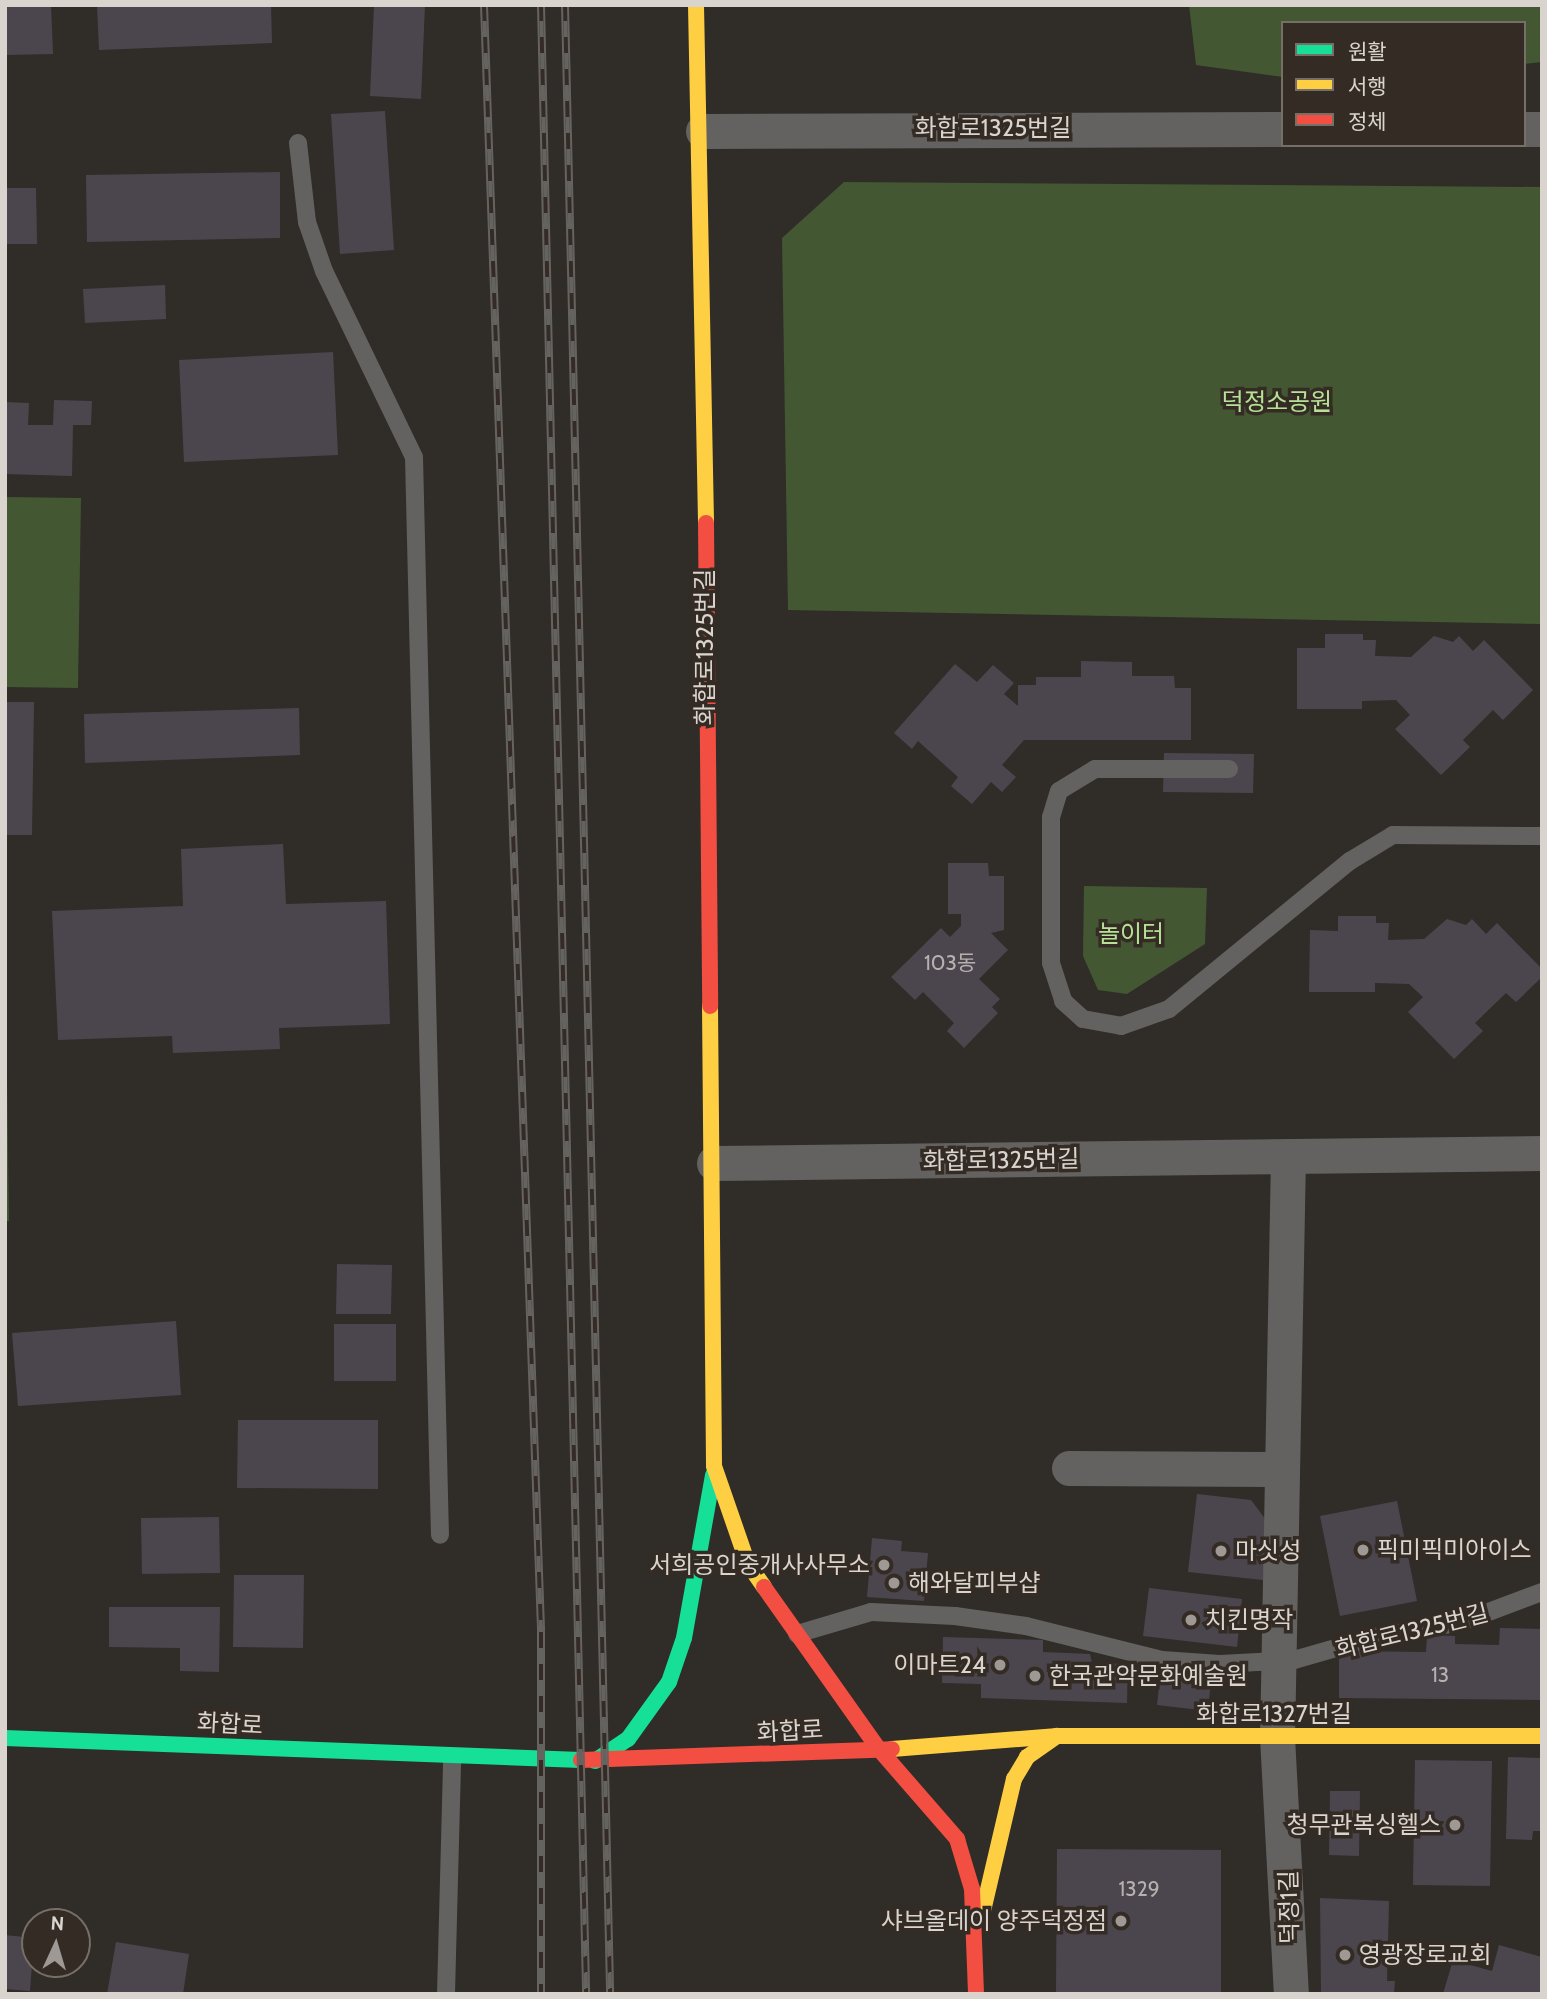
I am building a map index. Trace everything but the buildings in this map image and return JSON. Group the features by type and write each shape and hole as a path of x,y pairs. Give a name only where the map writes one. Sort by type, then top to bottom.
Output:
{"street":[{"name":"화합로1325번길","path":"696,5 703,131 714,1163 714,1466 748,1564 878,1748"},
{"name":"화합로1325번길","path":"703,131 1281,129"},
{"name":"화합로1325번길","path":"714,1163 1542,1153"},
{"path":"1277,1737 1288,1156"},
{"path":"596,1761 628,1739 669,1682 684,1638 714,1466"},
{"path":"1069,1468 1282,1469"},
{"name":"화합로1327번길","path":"1006,1740 1057,1737 1542,1736"},
{"path":"975,1954 1014,1779 1027,1757 1057,1737"},
{"name":"덕정1길","path":"1277,1737 1291,1994"},
{"name":"화합로","path":"5,1738 507,1762 645,1760 1006,1740"},
{"path":"878,1748 957,1839 969,1872 976,1994"}],"lane":[{"path":"298,143 307,222 324,271 414,457 440,1535"},
{"path":"1229,769 1095,769 1059,790 1051,817 1051,963 1063,1001 1083,1019 1121,1026 1169,1009 1350,861 1393,835 1542,836"},
{"name":"화합로1325번길","path":"797,1634 845,1617 892,1611 1026,1626 1162,1660 1279,1660 1462,1622 1542,1592"},
{"path":"446,1994 452,1759"}],"green space":[{"path":"1189,5 1542,5 1542,62 1526,64 1526,21 1281,21 1281,77 1196,65"},
{"name":"덕정소공원","path":"844,182 1542,187 1542,624 788,610 782,238"},
{"path":"5,497 81,498 78,688 5,687"},
{"name":"놀이터","path":"1084,886 1207,888 1205,944 1127,994 1098,990 1083,956"},
{"path":"5,938 9,1221 5,1221"}],"railway":[{"path":"484,5 541,1632 541,1994"},
{"path":"541,5 586,1994"},
{"path":"565,5 610,1994"}],"traffic: fast":[{"path":"595,1761 628,1739 669,1682 684,1638 713,1475"},
{"path":"5,1738 581,1760"}],"traffic: slow":[{"path":"696,5 706,523"},
{"path":"710,1006 714,1466 748,1564 764,1587"},
{"path":"892,1749 1057,1736 1542,1736"},
{"path":"983,1911 1014,1779 1027,1757 1057,1736"}],"traffic: jam":[{"path":"706,523 710,1006"},
{"path":"764,1587 878,1748 957,1839 972,1889 976,1994"},
{"path":"581,1760 892,1749"}],"place":[{"name":"픽미픽미아이스","path":"1363,1550"},
{"name":"마싯성","path":"1221,1551"},
{"name":"서희공인중개사사무소","path":"884,1565"},
{"name":"해와달피부샵","path":"894,1583"},
{"name":"치킨명작","path":"1191,1620"},
{"name":"이마트24","path":"1000,1665"},
{"name":"한국관악문화예술원","path":"1035,1676"},
{"name":"청무관복싱헬스","path":"1455,1825"},
{"name":"샤브올데이 양주덕정점","path":"1121,1921"},
{"name":"영광장로교회","path":"1345,1955"}]}
